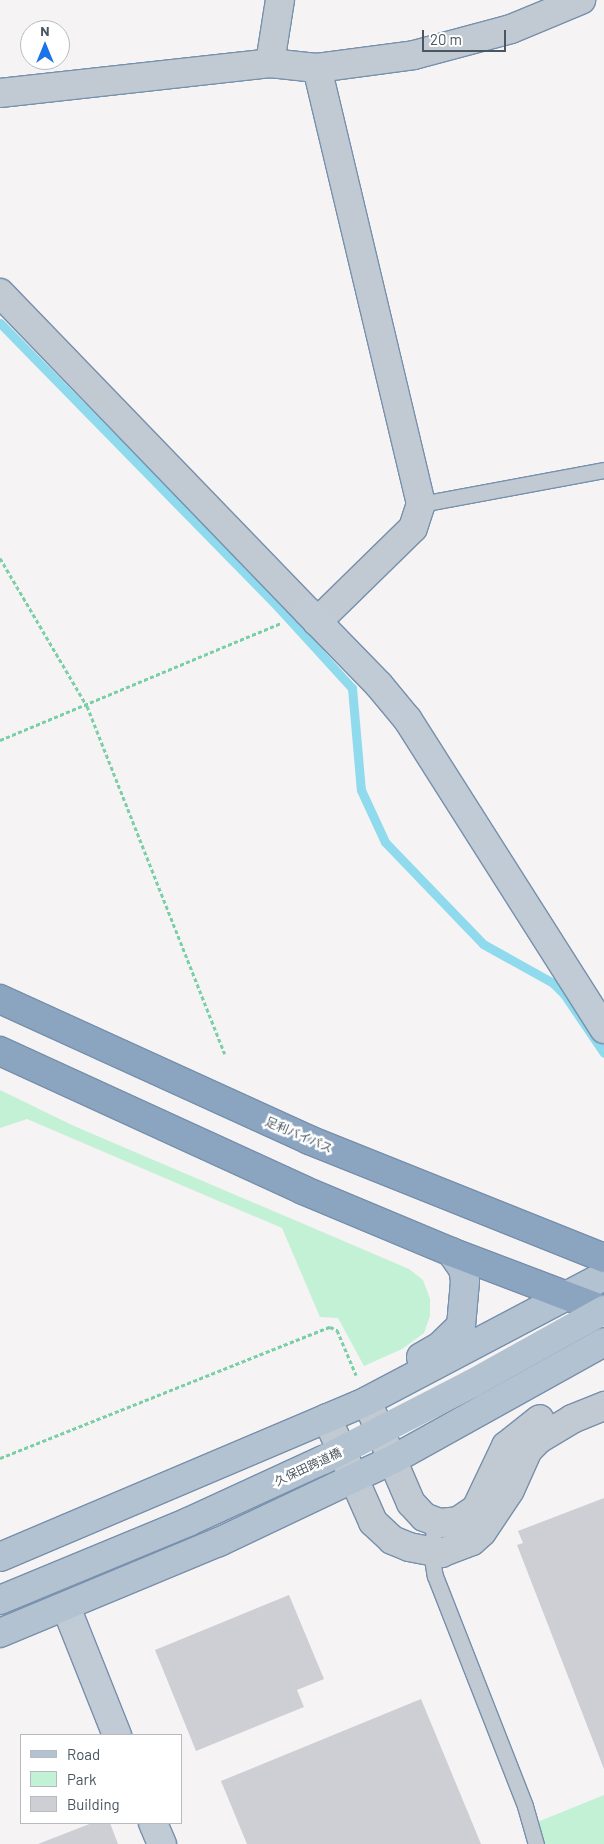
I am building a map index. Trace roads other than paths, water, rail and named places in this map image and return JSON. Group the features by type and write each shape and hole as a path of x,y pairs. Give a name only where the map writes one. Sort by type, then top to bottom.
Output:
{"highway":[{"name":"足利バイパス","path":"0,999 310,1140 604,1258"},
{"path":"0,1051 98,1099 451,1252 570,1295 604,1310"}],"main road":[{"path":"367,1401 385,1376 440,1346 461,1326 466,1281 463,1269 451,1252"},
{"path":"0,1557 367,1401 604,1276"},
{"name":"久保田跨道橋","path":"0,1600 188,1522 324,1460 473,1383 604,1310"},
{"path":"0,1633 218,1542 394,1459 604,1342"}],"street":[{"path":"270,63 280,0"},
{"path":"0,93 270,63 317,68 414,56 511,29 581,0"},
{"path":"312,617 413,528 421,504 317,68"},
{"path":"0,293 379,685 408,720 600,1019"},
{"path":"367,1401 394,1459 411,1503 424,1517 435,1521 458,1521 476,1509 499,1458 513,1439 566,1404 604,1389"},
{"path":"327,1418 374,1522 392,1540 431,1552 454,1549 472,1542 496,1514 528,1450 558,1427 604,1406"},
{"path":"66,1607 117,1734"},
{"path":"153,1824 162,1844"}],"lane":[{"path":"421,504 604,470"},
{"path":"435,1521 431,1552 435,1576 525,1806 536,1844"}],"waterway":[{"path":"0,323 278,607 352,688 361,790 385,842 483,944 553,983 564,994 604,1053"}]}
